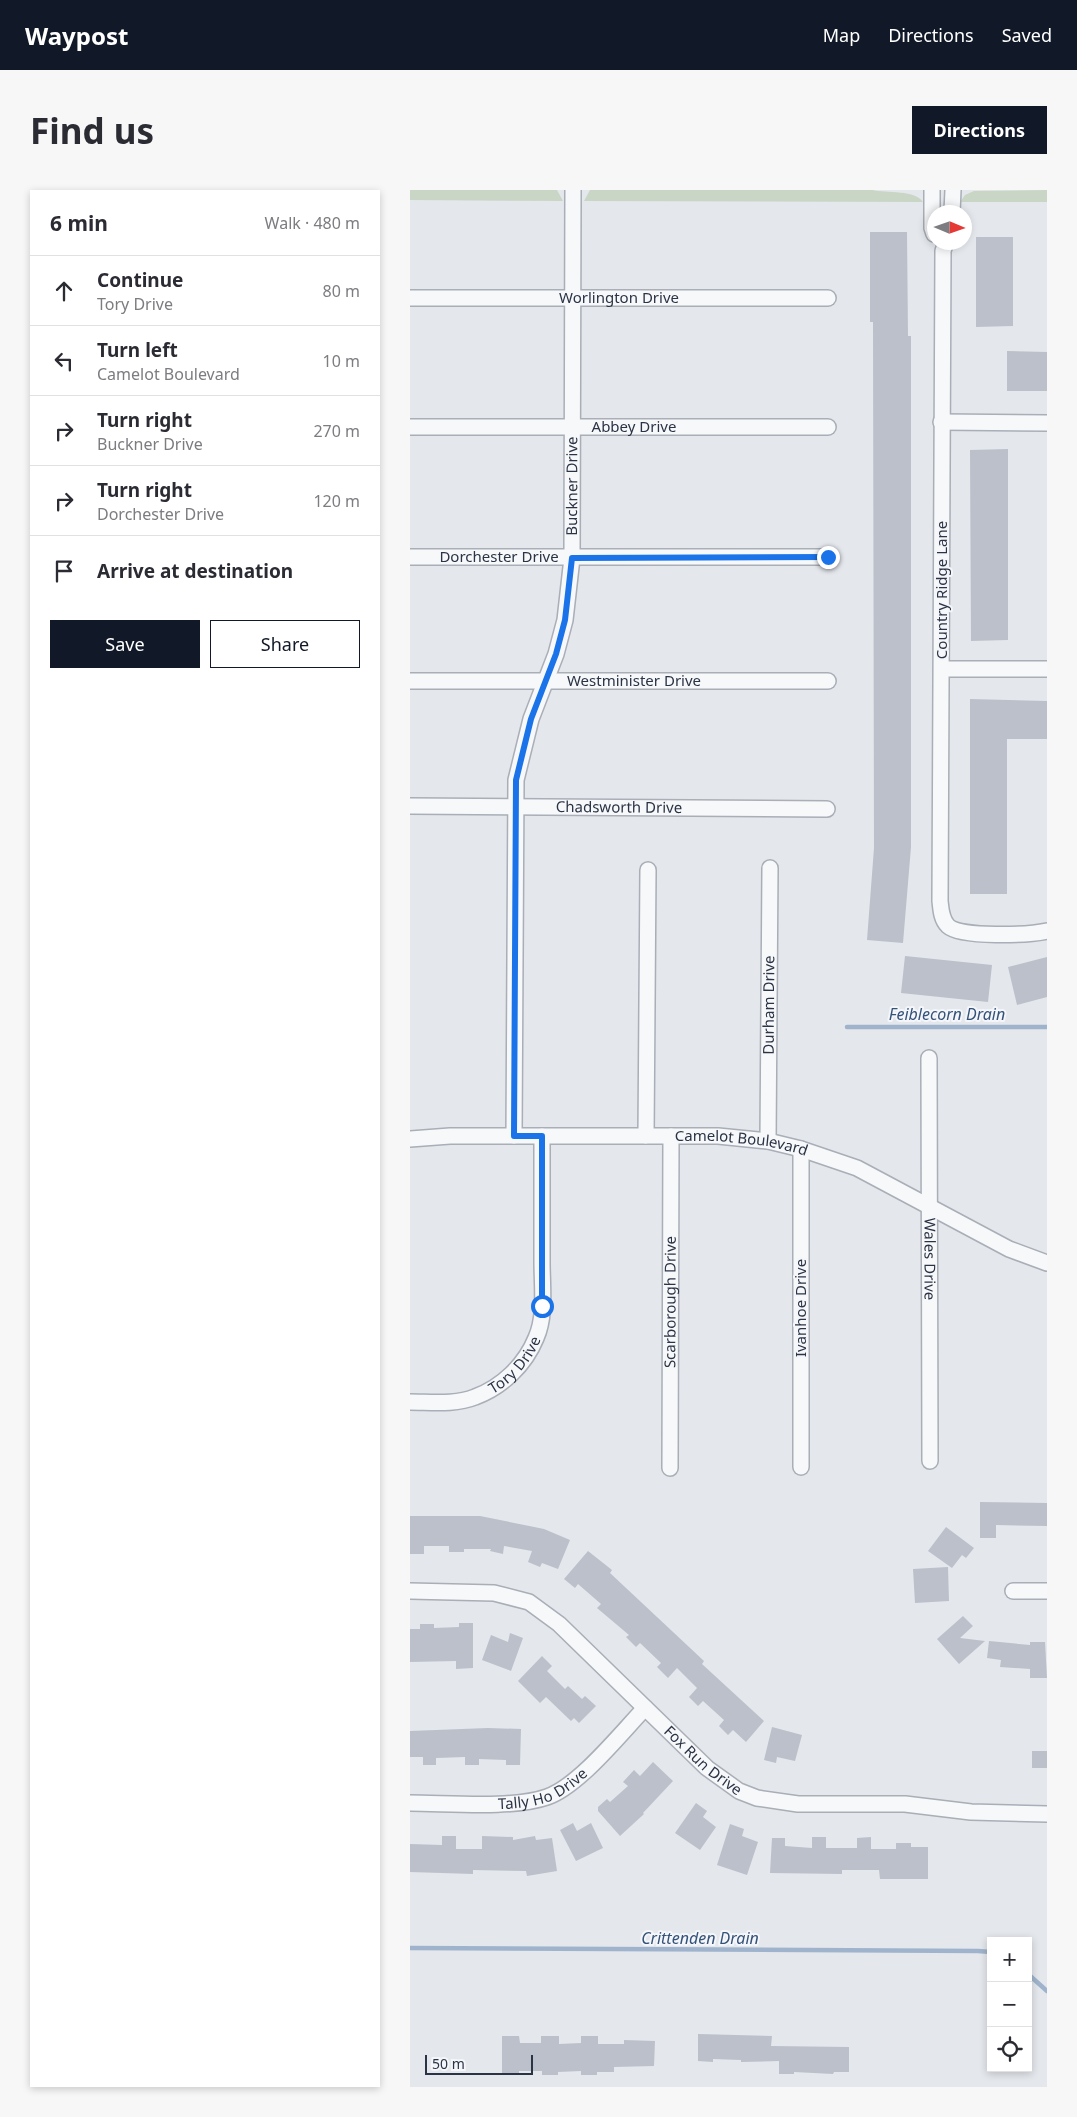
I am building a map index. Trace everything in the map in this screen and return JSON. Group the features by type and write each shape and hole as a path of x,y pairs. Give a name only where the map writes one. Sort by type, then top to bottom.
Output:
{"street":[{"name":"Buckner Drive","path":"514,1136 516,780 531,719 546,680 565,620 572,558 573,190"},
{"path":"932,190 932,205"},
{"path":"952,205 953,190"},
{"name":"Country Ridge Lane","path":"942,250 940,900 942,916 948,926 968,933 1035,934 1047,931"},
{"name":"Worlington Drive","path":"410,298 828,298"},
{"path":"942,422 1047,423"},
{"name":"Abbey Drive","path":"410,427 828,427"},
{"name":"Dorchester Drive","path":"410,557 828,557"},
{"path":"942,669 1047,669"},
{"name":"Westminister Drive","path":"410,681 828,682"},
{"name":"Chadsworth Drive","path":"410,806 827,809"},
{"name":"Durham Drive","path":"768,1141 770,868"},
{"path":"646,1136 648,870"},
{"name":"Wales Drive","path":"929,1058 931,1206 930,1461"},
{"name":"Camelot Boulevard","path":"410,1139 450,1136 718,1136 768,1141 801,1149 857,1168 1009,1249 1047,1263"},
{"name":"Tory Drive","path":"410,1402 448,1402 473,1398 491,1390 509,1378 525,1359 537,1337 542,1306 542,1136"},
{"name":"Scarborough Drive","path":"670,1468 671,1136"},
{"name":"Ivanhoe Drive","path":"800,1467 801,1149"},
{"name":"Fox Run Drive","path":"410,1591 494,1593 529,1602 559,1624 706,1768 739,1791 758,1798 798,1804 905,1804 971,1812 1047,1814"},
{"path":"1013,1591 1047,1591"},
{"name":"Tally Ho Drive","path":"410,1803 514,1803 548,1797 578,1777 646,1708"}],"green space":[{"path":"410,190 557,190 563,201 410,200"},
{"path":"590,190 872,190 914,195 923,202 584,201"},
{"path":"1047,190 1047,202 960,202 965,195 974,191"}],"building":[{"path":"870,232 907,232 908,336 911,336 911,847 903,943 867,940 874,848 873,322 870,322"},
{"path":"976,237 1013,237 1013,326 976,327"},
{"path":"1007,351 1047,352 1047,391 1007,391"},
{"path":"1008,449 1008,640 971,641 970,450"},
{"path":"970,699 1047,701 1047,739 1007,739 1007,894 970,894"},
{"path":"905,956 992,965 988,1002 901,993"},
{"path":"1047,957 1047,997 1017,1005 1008,967"},
{"path":"980,1502 1047,1503 1047,1526 996,1525 996,1538 980,1538"},
{"path":"410,1516 480,1516 544,1529 570,1540 558,1569 542,1563 540,1567 528,1562 532,1551 504,1546 503,1554 490,1551 491,1549 464,1549 464,1552 449,1552 449,1546 424,1546 424,1554 410,1554"},
{"path":"946,1527 974,1548 966,1558 962,1555 952,1568 928,1551"},
{"path":"588,1551 612,1570 610,1573 704,1661 702,1664 764,1721 746,1742 733,1730 728,1735 719,1726 724,1720 703,1701 698,1706 689,1697 697,1688 677,1668 668,1678 657,1667 661,1663 640,1643 636,1647 626,1637 629,1635 597,1608 601,1604 578,1584 575,1588 564,1579"},
{"path":"948,1567 949,1601 915,1603 913,1569"},
{"path":"963,1616 973,1626 960,1638 985,1641 959,1664 937,1639"},
{"path":"459,1623 473,1623 473,1668 456,1669 456,1661 410,1662 410,1629 420,1629 420,1624 434,1624 434,1628 459,1627"},
{"path":"510,1633 523,1638 511,1671 482,1660 491,1635 508,1642"},
{"path":"989,1641 1030,1645 1030,1642 1045,1642 1047,1678 1030,1678 1030,1669 1000,1667 1001,1660 987,1658"},
{"path":"542,1656 552,1666 547,1671 565,1689 568,1686 582,1699 585,1696 596,1706 579,1723 574,1718 571,1721 546,1697 540,1703 518,1681"},
{"path":"772,1727 802,1735 795,1761 777,1757 776,1763 764,1760"},
{"path":"488,1728 521,1729 520,1765 506,1765 506,1760 479,1759 479,1765 465,1765 465,1757 436,1758 436,1765 423,1765 423,1757 410,1757 410,1731"},
{"path":"1032,1751 1047,1751 1047,1768 1032,1768"},
{"path":"653,1762 673,1781 644,1814 620,1836 598,1811 598,1807 607,1799 610,1802 628,1786 623,1782 634,1770 640,1776"},
{"path":"696,1803 707,1811 703,1817 716,1827 700,1850 675,1833"},
{"path":"573,1823 577,1831 591,1823 603,1848 576,1861 560,1830"},
{"path":"730,1824 744,1829 742,1836 758,1842 747,1875 717,1865"},
{"path":"442,1836 456,1836 456,1849 482,1849 482,1836 513,1837 513,1840 535,1836 536,1840 552,1838 557,1871 527,1876 526,1871 473,1870 473,1874 410,1872 410,1844 442,1845"},
{"path":"812,1837 826,1837 826,1848 857,1848 857,1838 871,1837 871,1849 896,1849 896,1843 911,1843 911,1847 928,1847 928,1879 880,1879 879,1870 842,1870 842,1874 770,1873 772,1838 785,1838 785,1846 812,1848"},
{"path":"698,2034 772,2036 771,2046 849,2047 849,2072 834,2072 833,2074 794,2072 794,2074 779,2074 779,2061 741,2062 741,2060 713,2059 713,2062 698,2061"},
{"path":"502,2036 519,2036 520,2043 541,2043 541,2036 559,2036 559,2044 581,2043 581,2036 598,2036 598,2044 624,2044 624,2040 655,2041 654,2066 614,2067 614,2072 597,2072 597,2075 581,2075 581,2071 558,2072 558,2075 542,2075 542,2071 519,2071 519,2075 502,2075"}],"waterway":[{"name":"Feiblecorn Drain","path":"847,1027 1047,1027"},
{"name":"Crittenden Drain","path":"410,1948 987,1952"},
{"name":"Crittenden Drain","path":"1032,1978 1047,1991"}],"route":[{"path":"542,1306 542,1136 514,1136 516,780 531,719 556,654 565,620 570,590 572,558 828,557"}]}
